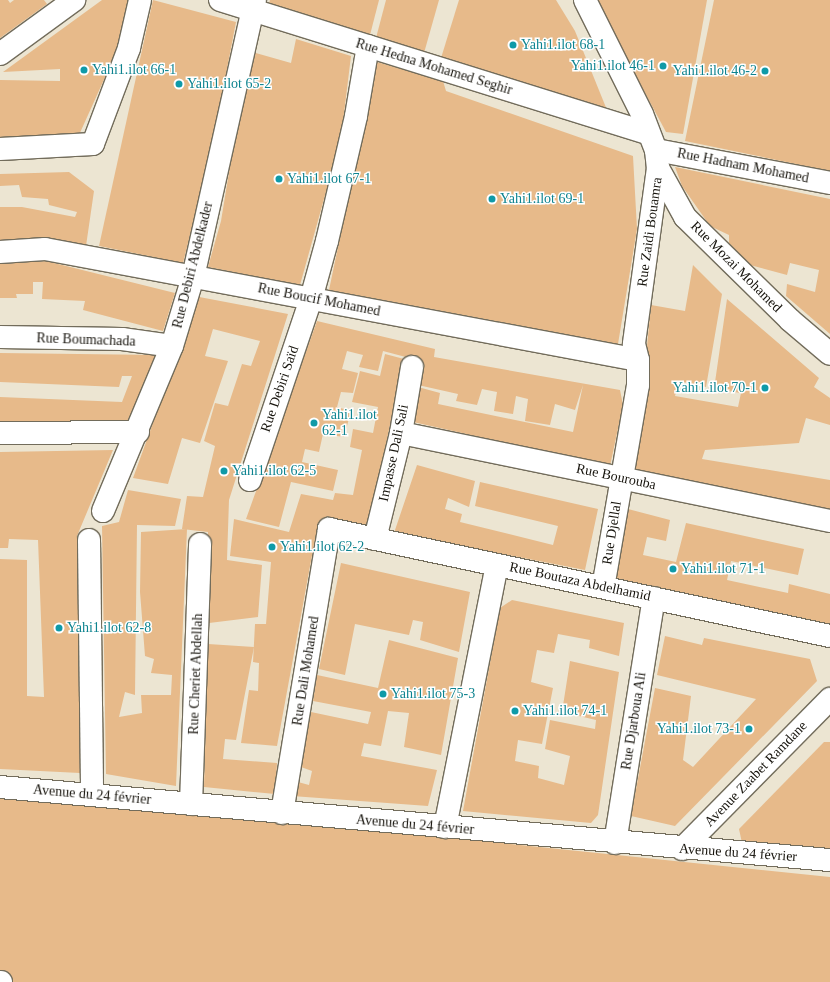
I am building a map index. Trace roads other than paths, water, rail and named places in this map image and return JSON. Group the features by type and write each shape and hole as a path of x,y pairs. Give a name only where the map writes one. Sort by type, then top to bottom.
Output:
{"street":[{"path":"0,54 74,0"},
{"path":"0,149 93,144 129,48 140,0"},
{"name":"Rue Hedna Mohamed Seghir","path":"220,0 254,5 654,150"},
{"name":"Rue Zaidi Bouamra","path":"585,0 642,114 654,150 655,208 634,344 638,360 638,385 621,478"},
{"name":"Rue Debiri Abdelkader","path":"103,511 138,432 172,346 192,277 254,5"},
{"name":"Rue Debiri Saïd","path":"250,480 311,299 356,116 368,46"},
{"name":"Rue Hadnam Mohamed","path":"654,150 830,183"},
{"name":"Rue Mozai Mohamed","path":"654,150 685,216 747,279 830,354"},
{"name":"Rue Boucif Mohamed","path":"0,252 45,249 638,360"},
{"name":"Rue Boumachada","path":"0,337 122,339 172,346"},
{"name":"Impasse Dali Sali","path":"375,539 401,433 412,367"},
{"path":"0,433 138,432"},
{"name":"Rue Bourouba","path":"401,433 830,521"},
{"name":"Rue Djellal","path":"603,587 621,478"},
{"name":"Rue Boutaza Abdelhamid","path":"329,529 830,636"},
{"name":"Rue Dali Mohamed","path":"282,812 329,529"},
{"path":"89,540 92,795"},
{"name":"Rue Cheriet Abdellah","path":"191,804 200,544"},
{"path":"445,827 497,565"},
{"name":"Rue Djarboua Ali","path":"615,843 654,598"},
{"name":"Avenue Zaabet Ramdane","path":"682,849 830,699"},
{"name":"Avenue du 24 février","path":"0,787 682,849 830,860"}],"place":[{"name":"Yahi1.ilot 68-1","path":"513,45"},
{"name":"Yahi1.ilot 46-1","path":"663,66"},
{"name":"Yahi1.ilot 66-1","path":"84,70"},
{"name":"Yahi1.ilot 46-2","path":"765,71"},
{"name":"Yahi1.ilot 65-2","path":"179,84"},
{"name":"Yahi1.ilot 67-1","path":"279,179"},
{"name":"Yahi1.ilot 69-1","path":"492,199"},
{"name":"Yahi1.ilot 70-1","path":"765,388"},
{"name":"Yahi1.ilot 62-1","path":"314,423"},
{"name":"Yahi1.ilot 62-5","path":"224,471"},
{"name":"Yahi1.ilot 62-2","path":"272,547"},
{"name":"Yahi1.ilot 71-1","path":"673,569"},
{"name":"Yahi1.ilot 62-8","path":"59,628"},
{"name":"Yahi1.ilot 75-3","path":"383,694"},
{"name":"Yahi1.ilot 74-1","path":"515,711"},
{"name":"Yahi1.ilot 73-1","path":"749,729"}]}
